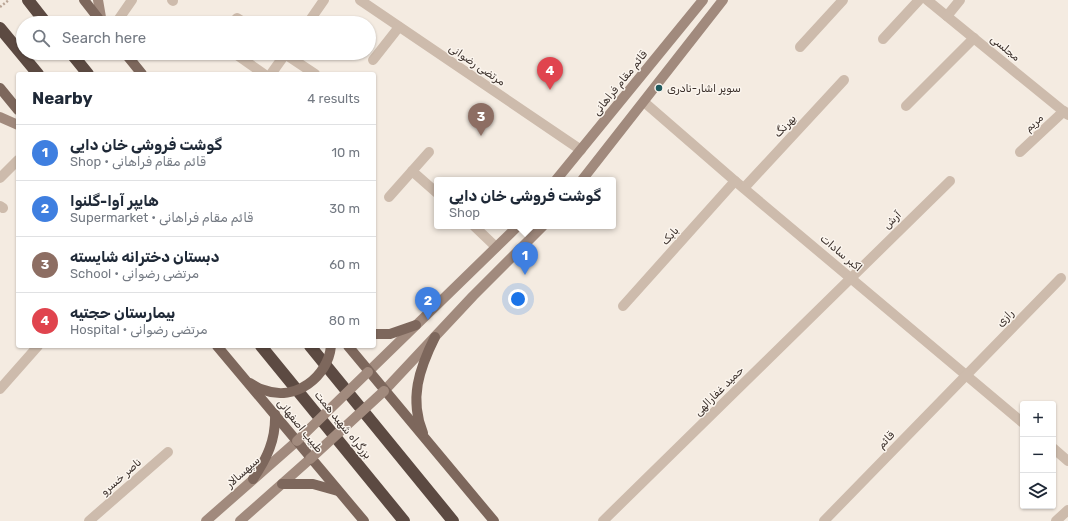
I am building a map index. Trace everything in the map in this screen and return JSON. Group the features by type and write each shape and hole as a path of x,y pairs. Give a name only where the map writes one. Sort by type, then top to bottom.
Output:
{"highway":[{"path":"28,0 41,16"},
{"path":"0,28 16,47"},
{"path":"26,60 36,72"},
{"path":"77,60 86,72"},
{"name":"بزرگراه شهید همت","path":"263,348 404,521"},
{"path":"312,348 453,521"}],"main road":[{"path":"84,0 97,16"},
{"path":"98,0 101,16"},
{"name":"قائم مقام فراهانی","path":"558,177 703,0"},
{"path":"584,177 723,0"},
{"path":"131,60 140,72"},
{"path":"0,88 16,108"},
{"path":"0,117 16,124"},
{"path":"368,372 515,229"},
{"path":"240,521 384,392 435,337 540,229"},
{"path":"376,334 390,334 416,325"},
{"path":"427,443 419,423 416,404 416,390 424,359 435,337"},
{"name":"طبیب اصفهانی","path":"219,348 275,414 310,459 364,521"},
{"path":"250,384 265,391 281,393 297,390 312,382 324,370 330,355 331,348"},
{"path":"350,348 384,392 494,521"},
{"name":"سپهسالار","path":"206,521 297,441 368,372"},
{"path":"253,479 265,461 272,444 275,429 275,414"},
{"path":"282,484 313,484 338,492"}],"street":[{"path":"121,16 132,0"},
{"path":"313,16 324,0"},
{"name":"مرتضی رضوانی","path":"360,0 581,150"},
{"path":"800,47 843,0"},
{"path":"883,39 919,0"},
{"name":"مجلسی","path":"927,0 1066,113"},
{"path":"947,16 960,0"},
{"path":"376,56 399,27"},
{"path":"906,106 974,38"},
{"path":"244,60 261,72"},
{"path":"272,72 281,60"},
{"path":"294,60 312,72"},
{"name":"بهرنگ","path":"744,188 844,80"},
{"name":"اکبر سادات","path":"644,102 735,181 1020,420"},
{"name":"مریم","path":"1020,152 1066,113"},
{"path":"389,197 429,152"},
{"path":"0,178 16,162"},
{"path":"412,171 434,190"},
{"name":"بابک","path":"623,306 735,181"},
{"name":"آرش","path":"851,277 950,181"},
{"path":"477,229 496,247"},
{"name":"حمید غفارالهی","path":"603,521 851,277"},
{"name":"رازی","path":"965,374 1061,278"},
{"path":"0,389 36,348"},
{"name":"قائم","path":"824,521 965,374"},
{"path":"1056,451 1068,461"},
{"name":"ناصر خسرو","path":"89,521 168,452"},
{"path":"1056,521 1068,510"}],"path":[{"path":"0,7 9,0"}],"place":[{"name":"سوپر اشار-نادری","path":"659,88"},
{"name":"بیمارستان حجتیه","path":"550,90"},
{"name":"دبستان دخترانه شایسته","path":"481,136"},
{"name":"گوشت فروشی خان دایی","path":"525,275"},
{"name":"هایپر آوا-گلنوا","path":"428,320"}]}
